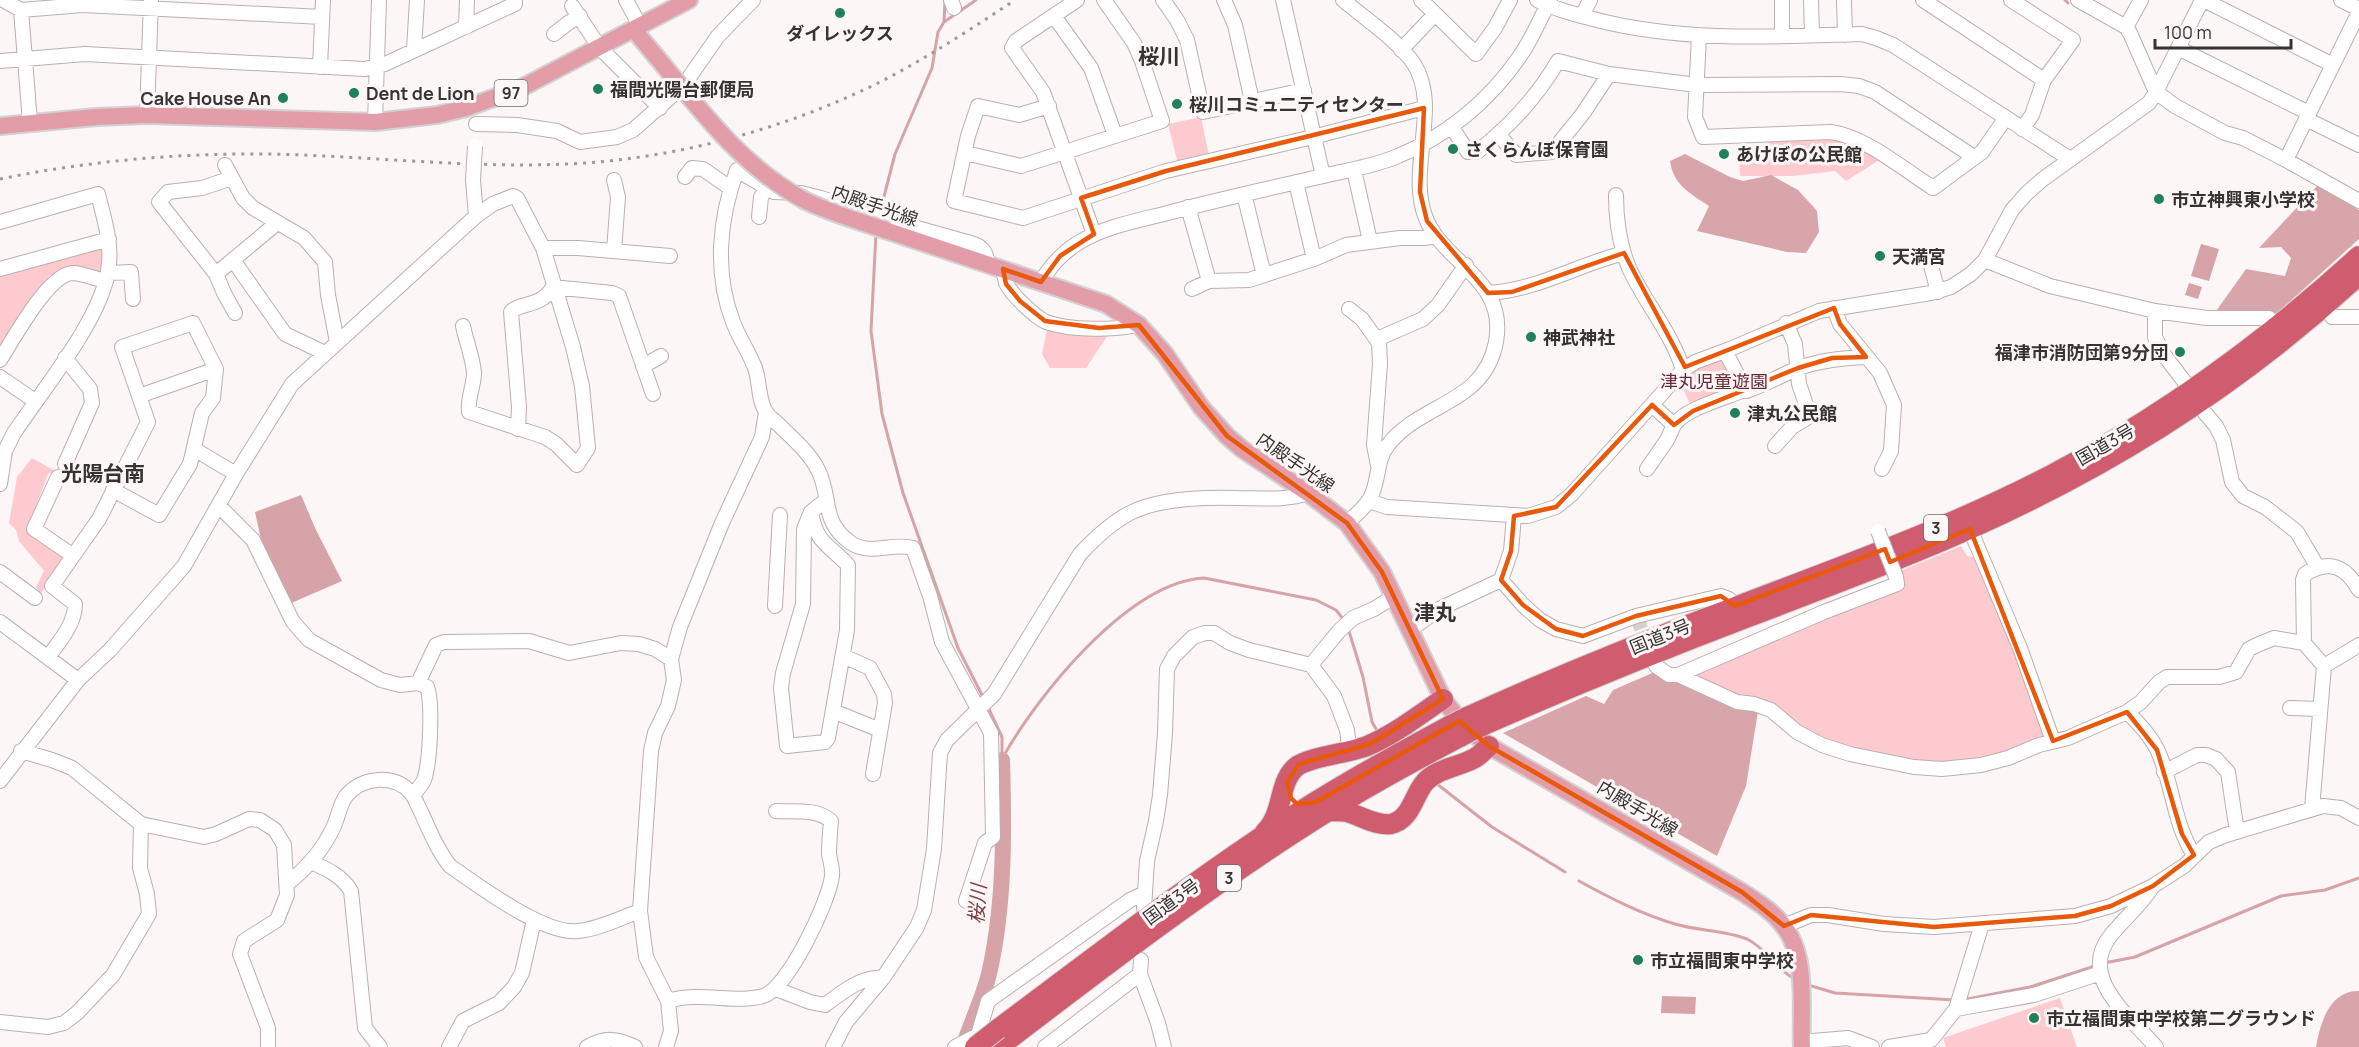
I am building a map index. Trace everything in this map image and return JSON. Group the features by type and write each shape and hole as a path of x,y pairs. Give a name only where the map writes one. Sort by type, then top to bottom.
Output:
{"highway":[{"name":"国道3号","path":"1002,1039 1160,908 1258,838 1322,806 1464,727 1582,667 1735,606 1810,579 1964,516 2052,474 2114,440 2197,387 2318,293 2359,256"},
{"name":"国道3号","path":"979,1043 1002,1039 1169,920 1322,806 1382,780 1464,727 1869,571 1970,528 2082,474 2163,427 2290,336 2359,275"},
{"path":"1258,838 1274,824 1287,782 1292,771 1299,764 1354,751 1370,744 1443,699"},
{"path":"1382,780 1372,790 1369,798 1373,810 1380,816 1391,817 1434,775 1475,758 1489,746"},
{"path":"1287,782 1291,798 1297,804 1322,806 1378,823 1397,822 1413,804 1415,796"}],"main road":[{"name":"97","path":"0,126 147,115 375,122 403,120 466,108 521,88 685,1"},
{"name":"内殿手光線","path":"637,28 664,66 734,148 768,177 805,200 888,231 1106,304 1139,325 1166,354 1201,407 1227,436 1347,523 1382,572 1443,699 1463,725 1489,746 1742,892 1768,910 1784,926 1794,947 1799,966 1802,1044"}],"street":[{"path":"3,0 21,10 58,4 151,4 322,17"},
{"path":"320,67 323,0"},
{"path":"375,122 379,0"},
{"path":"414,50 417,0"},
{"path":"466,0 466,27"},
{"path":"0,61 85,54 376,68 515,4 515,0"},
{"path":"626,0 637,28"},
{"path":"686,82 718,36 753,0"},
{"path":"1077,0 1016,41 1012,48 1043,92 1094,234"},
{"path":"965,153 1021,166 1162,121 1134,43 1104,0"},
{"path":"1163,0 1187,40 1203,112 1304,90"},
{"path":"1224,0 1235,25 1252,100"},
{"path":"1283,0 1304,90 1312,137 1323,176"},
{"path":"1343,0 1414,64 1423,91 1424,108 1420,192 1422,207 1436,236 1466,265 1488,293 1494,309 1497,330 1490,362 1479,379 1465,393 1402,431 1387,446 1378,466"},
{"path":"1421,0 1476,54 1495,28 1510,0"},
{"path":"1582,16 1590,0"},
{"path":"1782,0 1782,35"},
{"path":"1811,0 1812,35"},
{"path":"1844,0 1845,35"},
{"path":"1923,0 2044,80"},
{"path":"2011,0 2073,40 2044,80 2032,115 2022,129"},
{"path":"2078,0 2126,27 2156,92 2194,118 2225,133 2243,138 2359,201"},
{"path":"2126,27 2141,0"},
{"path":"1369,501 1386,507 1514,516 1528,516 1556,507 1600,464 1683,370 1695,362 1819,310 1938,292 1952,287 1971,274 1985,260 2012,210 2043,179 2148,103 2156,92 2203,0 2333,65"},
{"path":"2286,160 2359,11 2341,0"},
{"path":"1041,282 1060,256 1094,234 1188,207 1354,170 1399,156 1421,144 1451,126 1486,97 1503,79 1521,55 1545,2 1582,16 1634,29 1699,36 1869,36 1893,45 2070,159"},
{"path":"147,115 151,4"},
{"path":"21,10 30,122"},
{"path":"554,34 568,22 576,11 600,48 660,108"},
{"path":"1401,50 1435,14"},
{"path":"1054,16 1091,68 1115,135"},
{"path":"1699,36 1695,117 1702,136 1822,132 1843,134 1860,141 1933,188 1982,152 2005,119"},
{"path":"2178,48 2308,116 2359,146"},
{"path":"1451,126 1468,152 1477,152 1530,103 1558,61 1609,74 1697,85 1859,86 1875,92 1974,157"},
{"path":"1498,135 1516,155 1552,152 1584,112 1609,74"},
{"path":"476,124 517,125 557,131 579,142 617,137 633,130 674,94"},
{"path":"1049,106 1019,115 978,106 968,136 954,201 1023,218 1166,171 1424,108"},
{"path":"466,108 476,124 473,194 476,216"},
{"path":"225,165 243,198 252,208 304,238 325,262 328,295 337,342"},
{"path":"685,177 692,168 698,167 730,188"},
{"path":"666,1047 671,1031 668,1001 646,957 640,911 651,751 655,733 668,706 674,680 671,658 680,627 701,572 762,437 766,412 755,369 728,307 721,272 719,254 721,236 730,188 737,170 774,192 801,193 821,198 906,225 974,243 982,247 1020,301 1045,321 1068,326 1099,328 1139,325"},
{"path":"1354,170 1370,241"},
{"path":"232,178 202,188 168,192 159,202 216,274 235,313"},
{"path":"614,180 618,197 614,251"},
{"path":"1296,182 1314,260"},
{"path":"759,217 760,197 766,189"},
{"path":"0,222 98,194 109,239 107,277 92,315 5,450 0,484"},
{"path":"473,194 492,204"},
{"path":"1244,194 1264,275"},
{"path":"1616,195 1616,213 1629,268 1679,356 1683,370"},
{"path":"0,781 78,680 110,650 177,575 193,552 236,474 291,384 476,216 492,204 513,196 517,198 543,248 573,347 582,386 588,448 577,465 550,441 470,412 468,405 474,370 463,326"},
{"path":"1188,207 1209,280"},
{"path":"216,274 277,223"},
{"path":"1192,289 1209,280 1249,280 1314,260 1346,245 1436,236"},
{"path":"0,269 109,239"},
{"path":"543,248 670,256"},
{"path":"1488,293 1512,292 1601,259 1624,253"},
{"path":"233,260 285,334 325,353"},
{"path":"1985,260 2050,286 2155,311 2207,318 2269,318"},
{"path":"1930,262 1938,292"},
{"path":"1377,339 1423,319 1438,304 1466,265"},
{"path":"0,360 45,291 57,278 72,273 107,277 132,272 133,298"},
{"path":"553,287 571,287 619,296 653,394"},
{"path":"518,429 519,406 511,312 517,307 533,304 549,294 553,287"},
{"path":"1834,308 1840,324 1880,373 1894,405 1891,451 1882,469"},
{"path":"1347,523 1369,501 1377,477 1378,466 1374,445 1380,364 1377,339 1362,319 1349,309"},
{"path":"2155,311 2155,337 2164,355 2184,381"},
{"path":"2332,317 2359,317"},
{"path":"48,657 71,625 75,612 75,604 52,586 99,519 113,490 148,422 122,347 193,323 216,369 213,398 202,413 190,464 159,515 113,490"},
{"path":"1775,446 1792,427 1810,416 1799,384 1795,344 1786,323"},
{"path":"1725,351 1744,390"},
{"path":"644,366 662,356"},
{"path":"1647,469 1667,440 1676,420 1693,411 1744,390 1764,385 1798,368 1832,358 1866,357"},
{"path":"65,358 90,389 92,403 34,529 72,555"},
{"path":"139,396 216,369"},
{"path":"0,377 35,401"},
{"path":"1652,405 1674,424"},
{"path":"766,412 795,440 818,468 825,501 836,529 854,545 868,549 903,545 913,548 930,596 942,642 991,733 993,837 985,843 966,901"},
{"path":"2205,412 2223,440 2232,482 2243,496 2265,507 2297,532 2317,566"},
{"path":"194,449 236,474"},
{"path":"833,1047 846,1022 883,978 917,927 924,910 934,849 940,753 947,740 994,694 1080,554 1097,536 1130,513 1147,507 1177,501 1213,498 1290,499 1308,493"},
{"path":"811,512 814,529 826,546 848,565 847,630 828,738 825,742 786,746 781,688 783,673 803,604 804,529 811,512 825,501"},
{"path":"219,506 253,540 293,622 309,640 381,680 400,685 418,683 427,687 430,694 428,757 423,782 412,795"},
{"path":"775,606 780,515"},
{"path":"1410,630 1439,609 1501,580 1511,551 1514,516"},
{"path":"1970,528 2020,648 2053,741"},
{"path":"1656,666 1669,675 1678,675 1824,612 1897,584 1878,531"},
{"path":"778,553 803,554"},
{"path":"2304,643 2303,580 2305,574 2317,566 2332,565 2354,580 2359,590"},
{"path":"0,572 35,598"},
{"path":"1501,580 1540,620 1556,629 1582,636 1636,616 1721,596 1729,599 1735,606"},
{"path":"1311,665 1339,630 1353,618 1393,597"},
{"path":"0,621 78,680"},
{"path":"1144,908 1148,861 1161,784 1167,669 1174,656 1193,637 1214,633 1249,650 1311,665 1334,696 1347,730 1349,746"},
{"path":"1678,675 1737,702 1754,704 1772,710 1797,732 1822,745 1850,754 1914,767 1942,769 1981,765 2068,738 2127,712 2167,677 2228,675 2236,672 2249,649 2274,638 2286,638 2304,643 2324,666 2312,809"},
{"path":"418,683 436,645 444,642 529,641 569,653 621,643 639,644 655,649 671,658"},
{"path":"2324,666 2359,645"},
{"path":"843,656 870,668 884,694 885,703 873,774"},
{"path":"2290,708 2320,710"},
{"path":"833,711 880,730"},
{"path":"2127,712 2144,728 2157,750 2182,834 2194,855"},
{"path":"21,752 72,768 141,824 204,837 249,819 260,820 275,830 284,845 287,895 278,920 244,941 240,954 268,1028 268,1047"},
{"path":"2164,772 2197,755 2206,755 2216,759 2228,772 2237,832"},
{"path":"288,883 311,862 333,828 346,797 360,785 372,779 401,786 412,795 443,857 450,866 534,920 558,930 577,932 640,911"},
{"path":"1784,926 1811,915 1907,927 1982,924 2094,913 2152,886 2184,866 2209,842 2323,806 2341,808 2359,818"},
{"path":"668,1001 695,996 752,998 765,996 776,989 820,917 832,878 829,852 831,822 825,816 812,813 776,811"},
{"path":"0,1022 48,1027 63,1023 77,1013 112,975 148,914 147,894 140,868 141,824"},
{"path":"311,862 328,869 346,882 351,891 364,1028 380,1047"},
{"path":"2152,886 2144,901 2104,944 2101,972 2107,992 2157,1047"},
{"path":"955,1047 979,1043 988,1001 1130,900 1145,893"},
{"path":"449,1047 464,1022 499,1003 514,987 522,973 534,920"},
{"path":"1889,1047 1932,1043 1956,1009 1982,924"},
{"path":"1045,1047 1141,967 1164,1047"},
{"path":"1956,1009 2034,994 2101,972"},
{"path":"776,989 810,1002 825,1005 842,992 867,980 876,977 883,978"},
{"path":"1802,1044 1848,1038 1872,1047"},
{"path":"587,1047 601,1040 622,1041 635,1047"}],"highlighted area":[{"path":"1424,108 1420,192 1427,221 1488,293 1512,292 1624,253 1685,367 1834,308 1840,324 1866,357 1832,358 1798,368 1693,411 1674,425 1652,405 1556,507 1514,516 1511,551 1501,580 1523,605 1556,629 1583,636 1636,616 1721,596 1735,606 1885,549 1890,562 1970,529 2053,741 2127,712 2157,750 2182,834 2194,855 2153,886 2111,906 2075,916 1934,927 1811,915 1784,926 1742,892 1489,746 1459,721 1316,802 1297,804 1291,798 1287,782 1299,764 1370,744 1443,699 1382,572 1347,523 1227,436 1139,325 1099,328 1045,321 1020,301 1006,284 1003,269 1041,282 1060,256 1094,234 1081,198 1166,171"}],"green space":[{"path":"1201,117 1209,156 1178,164 1168,124"},
{"path":"1838,137 1881,159 1846,181 1835,171 1794,176 1740,176 1739,155 1768,154 1768,139"},
{"path":"106,247 102,274 67,269 49,276 0,348 0,276"},
{"path":"1047,330 1108,335 1086,368 1050,368 1042,354"},
{"name":"津丸児童遊園","path":"1721,359 1741,389 1692,409 1681,384 1697,369"},
{"path":"32,458 55,471 48,474 28,528 63,554 65,559 41,593 36,587 44,571 19,541 16,530 9,523 17,477"},
{"path":"1961,546 1967,556 1974,557 2010,642 2043,735 2040,740 1980,761 1916,762 1845,747 1811,734 1740,697 1693,677 1693,672 1902,585 1898,572"},
{"name":"市立福間東中学校第二グラウンド","path":"2060,998 2077,1047 1946,1047 1943,1038"}],"shaded area":[{"path":"1685,154 1730,177 1743,181 1771,175 1798,190 1817,211 1819,232 1806,253 1787,252 1697,231 1709,206 1679,183 1670,161"},
{"path":"2318,185 2359,210 2359,239 2277,313 2214,314 2246,269 2285,276 2291,258 2281,247 2259,248"},
{"path":"2201,244 2219,249 2209,281 2191,276"},
{"path":"2189,283 2202,287 2198,299 2185,295"},
{"path":"301,495 342,581 289,604 262,544 255,512"},
{"path":"1657,671 1721,702 1758,711 1746,786 1717,856 1503,733 1586,696 1604,704 1613,690"},
{"path":"2359,991 2359,1047 2316,1047 2324,1018 2334,1002 2349,992"},
{"path":"1662,996 1696,997 1695,1014 1661,1013"}],"waterway":[{"path":"880,212 895,154 932,68 938,32 944,22 945,0"},
{"path":"944,22 976,0"},
{"path":"2065,0 2068,3"},
{"path":"876,233 871,331 882,414 903,493 958,648 984,699"},
{"path":"1002,759 1037,705 1087,647 1145,599 1175,584 1204,578 1316,600 1336,610 1344,620"},
{"path":"1348,628 1363,677 1372,722 1378,732"},
{"path":"987,705 1002,737 1002,760"},
{"name":"桜川","path":"963,1047 989,974 998,921 1003,840 1002,760"},
{"path":"1437,784 1492,827 1565,872"},
{"path":"2104,963 2135,957 2281,896 2325,890 2359,878"},
{"path":"1579,881 1662,920 1747,939 1796,980"},
{"path":"1962,1000 2030,987 2095,966"},
{"path":"1808,985 1835,993 1955,1000"}],"tunnel":[{"path":"1636,616 1649,648"}],"railway":[{"path":"0,179 66,167 133,159 201,155 308,155 426,162 545,165 661,154 773,126 845,98 915,63 1015,0"}],"place":[{"name":"ダイレックス","path":"840,13"},
{"name":"福間光陽台郵便局","path":"598,89"},
{"name":"Dent de Lion","path":"354,93"},
{"name":"Cake House An","path":"283,98"},
{"name":"桜川コミュ二ティセンター","path":"1177,104"},
{"name":"さくらんぼ保育園","path":"1453,149"},
{"name":"あけぼの公民館","path":"1724,154"},
{"name":"市立神興東小学校","path":"2159,199"},
{"name":"天満宮","path":"1880,256"},
{"name":"神武神社","path":"1531,337"},
{"name":"福津市消防団第9分団","path":"2180,352"},
{"name":"津丸公民館","path":"1735,413"},
{"name":"市立福間東中学校","path":"1638,960"},
{"name":"市立福間東中学校第二グラウンド","path":"2034,1018"}],"district":[{"name":"桜川","path":"1159,56"},
{"name":"光陽台南","path":"103,473"},
{"name":"津丸","path":"1435,612"}]}
